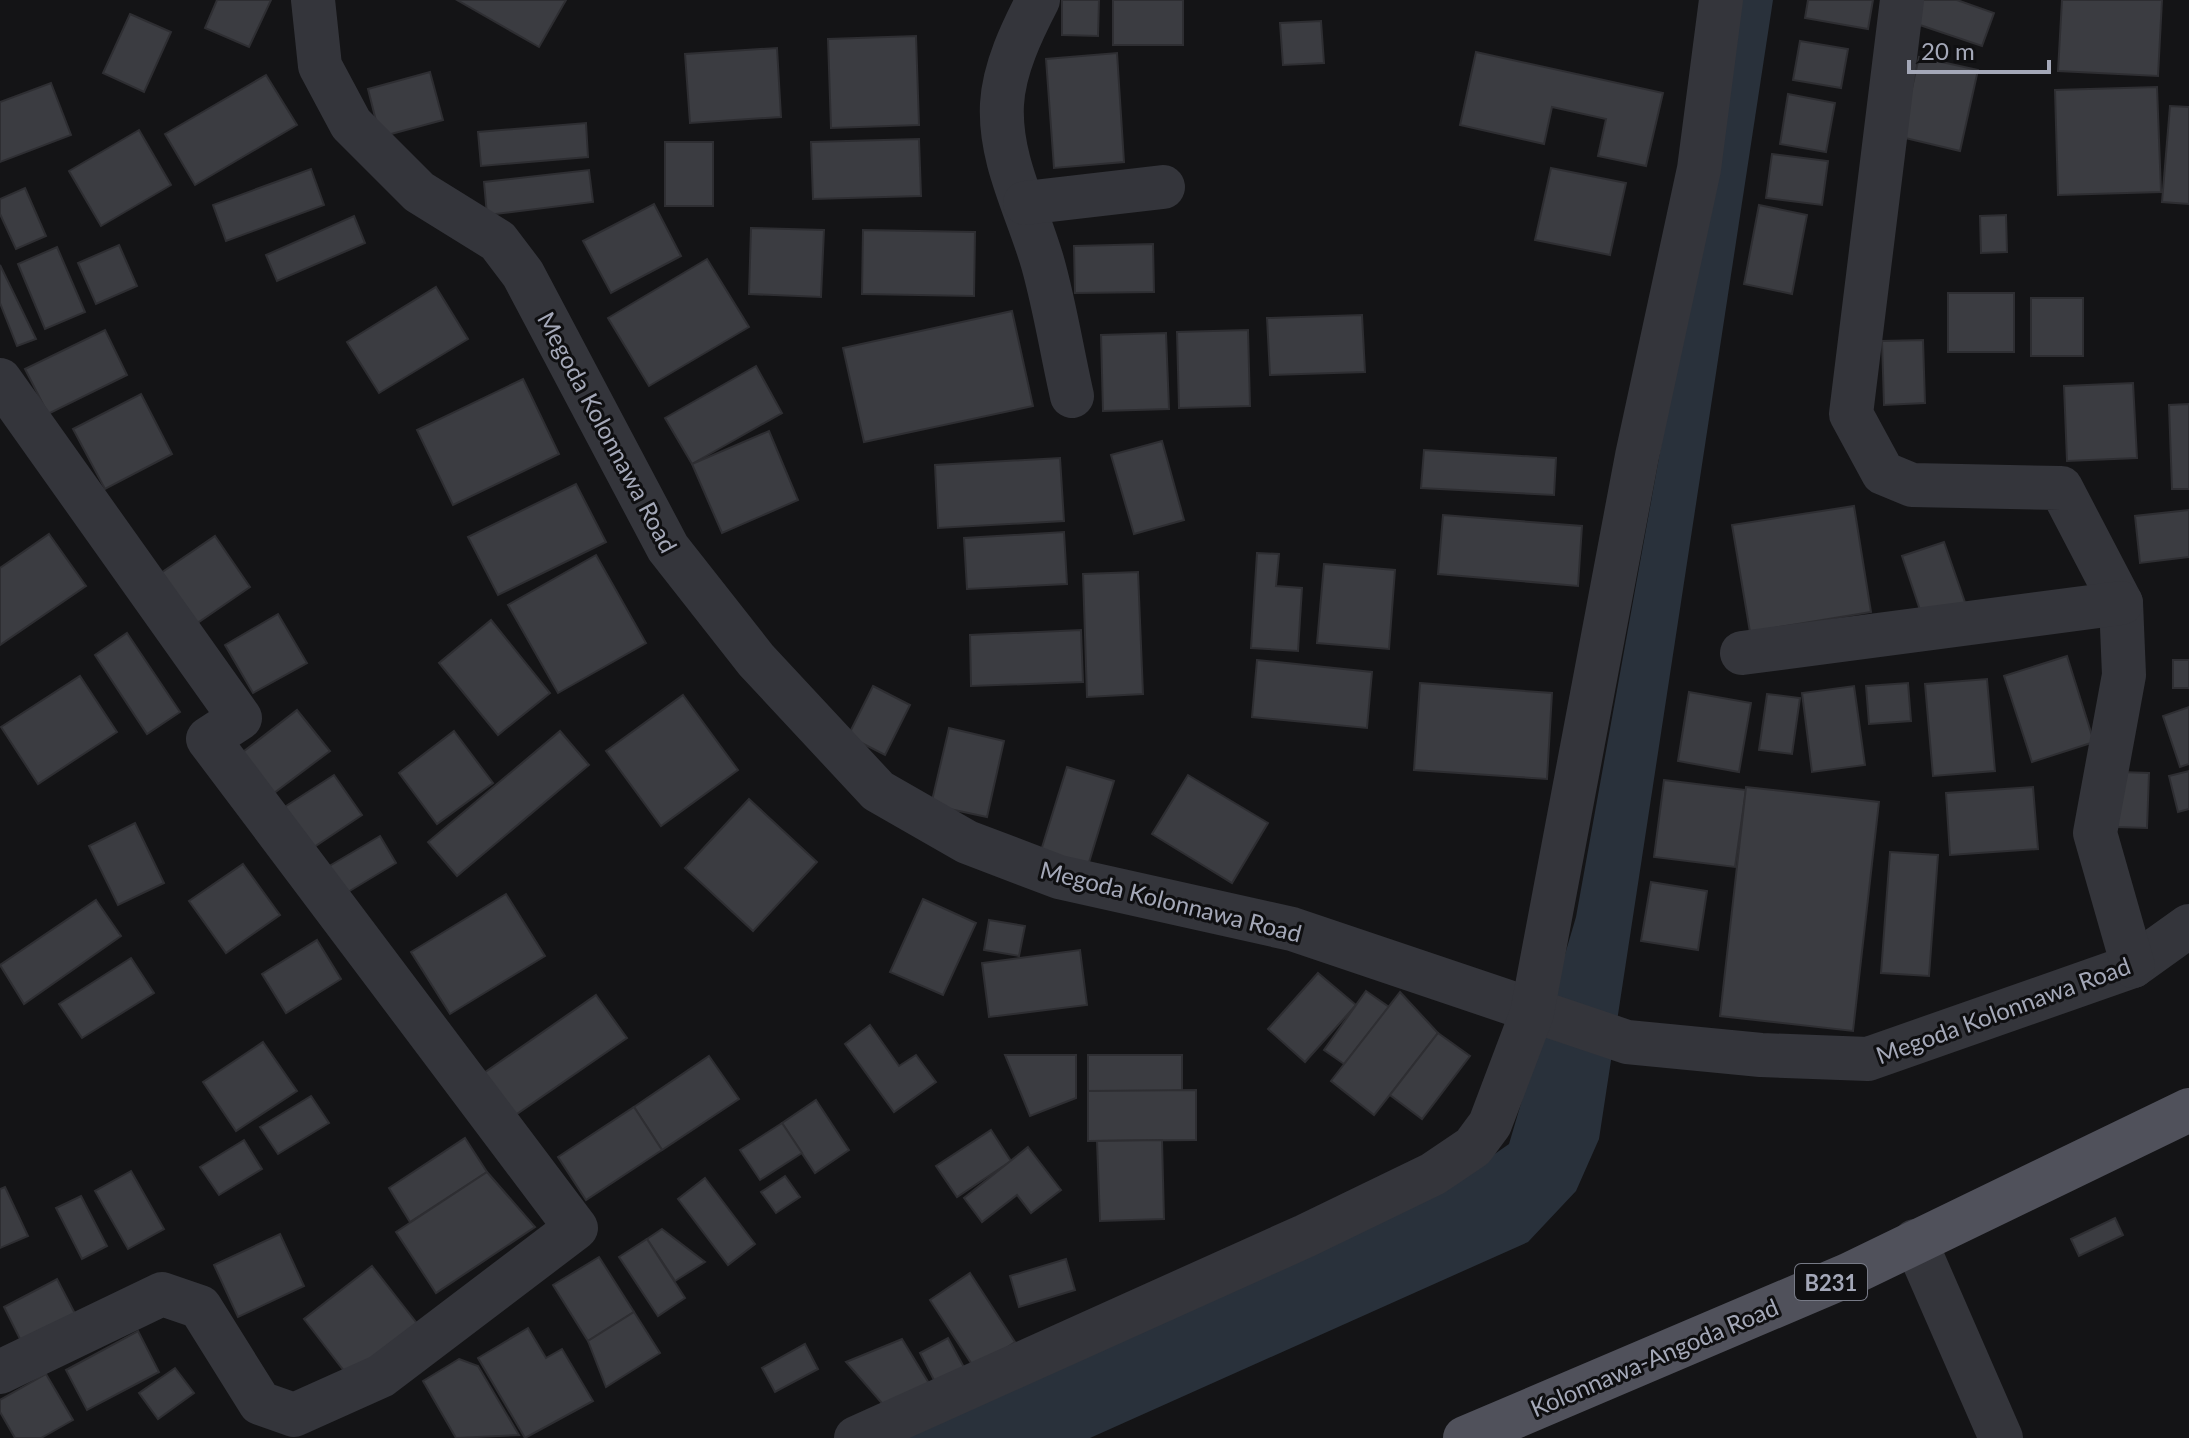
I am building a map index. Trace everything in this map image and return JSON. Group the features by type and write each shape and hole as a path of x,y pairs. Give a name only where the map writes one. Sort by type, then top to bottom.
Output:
{"main road":[{"name":"Kolonnawa-Angoda Road","path":"1465,1438 1848,1275 2189,1110"}],"street":[{"name":"Megoda Kolonnawa Road","path":"313,0 320,66 351,124 419,192 498,241 523,274 668,548 756,660 878,791 967,842 1059,877 1292,929 1532,1013 1627,1042 1761,1055 1868,1059 2133,966 2189,926"},
{"path":"1038,0 1019,38 1002,103 1008,165 1025,203 1044,267 1072,396"},
{"path":"856,1438 1305,1236 1433,1174 1473,1147 1490,1124 1532,1013 1637,456 1699,169 1721,0"},
{"path":"1902,0 1851,414 1883,473 1912,485 2061,488 2121,603 2124,675 2095,833 2133,966"},
{"path":"1025,203 1163,187"},
{"path":"0,380 240,718 208,739 576,1228 381,1376 294,1415 260,1403 200,1307 162,1294 0,1372"},
{"path":"1742,653 2121,603"},
{"path":"1915,1241 2001,1438"}],"shaded area":[{"path":"1729,0 1773,0 1599,1139 1576,1191 1528,1242 1090,1438 890,1438 1436,1195 1509,1144 1576,917 1684,319"}],"building":[{"path":"217,0 271,0 249,47 205,28"},
{"path":"457,0 566,0 539,47"},
{"path":"1062,0 1099,0 1098,36 1062,35"},
{"path":"1113,0 1183,0 1183,45 1113,45"},
{"path":"1808,0 1873,0 1868,29 1805,18"},
{"path":"1915,0 1957,0 1994,13 1982,46 1908,21"},
{"path":"2062,0 2162,0 2158,76 2058,71"},
{"path":"130,14 171,32 144,92 103,73"},
{"path":"1321,21 1324,63 1283,65 1280,23"},
{"path":"916,36 919,125 831,128 828,39"},
{"path":"1800,41 1848,49 1841,88 1793,80"},
{"path":"777,48 781,117 690,123 685,54"},
{"path":"1476,52 1663,93 1646,166 1598,156 1606,119 1552,107 1544,144 1460,125"},
{"path":"1117,53 1124,162 1054,168 1046,59"},
{"path":"1919,57 1978,70 1960,151 1901,137"},
{"path":"430,72 443,120 380,137 368,89"},
{"path":"266,75 297,125 195,185 165,134"},
{"path":"51,83 71,135 0,162 0,102"},
{"path":"2157,87 2161,192 2058,195 2055,90"},
{"path":"1788,94 1835,103 1826,152 1780,144"},
{"path":"2170,106 2189,107 2189,204 2162,202"},
{"path":"586,123 588,157 481,166 478,132"},
{"path":"139,130 171,185 101,226 69,171"},
{"path":"919,139 921,196 813,199 811,142"},
{"path":"665,142 713,142 713,206 665,206"},
{"path":"1772,154 1828,161 1822,205 1766,198"},
{"path":"1551,168 1626,183 1610,255 1535,240"},
{"path":"311,169 324,205 226,241 213,205"},
{"path":"589,170 593,202 487,215 484,182"},
{"path":"25,188 46,236 16,249 0,214 0,199"},
{"path":"654,204 681,256 611,293 583,241"},
{"path":"1759,205 1807,215 1792,294 1744,284"},
{"path":"2006,215 2007,252 1981,253 1980,216"},
{"path":"354,216 365,243 277,281 266,255"},
{"path":"751,228 824,230 821,297 749,294"},
{"path":"863,230 975,232 974,296 862,294"},
{"path":"1153,244 1154,292 1075,293 1074,246"},
{"path":"119,245 137,286 96,304 78,263"},
{"path":"57,247 85,312 45,329 18,264"},
{"path":"707,259 749,327 649,386 608,318"},
{"path":"0,265 36,339 17,346 0,303"},
{"path":"436,287 468,339 379,393 347,342"},
{"path":"1948,293 2014,293 2014,352 1948,352"},
{"path":"2031,298 2083,298 2083,356 2031,356"},
{"path":"1012,311 1033,406 864,442 843,348"},
{"path":"1362,315 1365,372 1270,375 1267,318"},
{"path":"105,330 127,375 48,414 25,369"},
{"path":"1248,330 1250,406 1179,408 1177,332"},
{"path":"1166,333 1169,409 1103,411 1101,335"},
{"path":"1923,340 1925,403 1884,405 1882,341"},
{"path":"756,366 782,413 692,464 665,418"},
{"path":"523,379 559,454 453,505 417,430"},
{"path":"2133,383 2137,458 2067,461 2064,386"},
{"path":"141,394 172,454 105,489 73,429"},
{"path":"2189,404 2189,489 2172,489 2169,405"},
{"path":"769,431 798,500 722,533 692,464"},
{"path":"1162,441 1184,520 1134,534 1111,455"},
{"path":"1424,450 1556,458 1554,495 1421,488"},
{"path":"1060,458 1064,521 938,528 935,465"},
{"path":"576,484 606,542 498,595 468,537"},
{"path":"1854,506 1871,612 1750,632 1732,525"},
{"path":"2189,510 2189,557 2140,563 2135,516"},
{"path":"1443,515 1582,526 1578,586 1438,574"},
{"path":"1064,532 1067,584 967,589 964,538"},
{"path":"49,534 86,586 0,645 0,568"},
{"path":"215,536 250,587 193,626 158,575"},
{"path":"1944,542 1967,608 1924,622 1902,556"},
{"path":"1257,553 1279,554 1276,586 1302,588 1298,651 1251,648"},
{"path":"596,555 646,643 558,693 508,605"},
{"path":"1324,564 1395,570 1389,649 1317,643"},
{"path":"1138,572 1143,694 1087,697 1083,574"},
{"path":"278,614 307,663 253,693 225,645"},
{"path":"491,620 550,693 498,735 439,663"},
{"path":"1081,630 1083,682 971,686 970,635"},
{"path":"127,633 180,712 147,734 95,655"},
{"path":"2067,656 2094,742 2032,762 2004,676"},
{"path":"1257,660 1372,672 1367,728 1252,717"},
{"path":"2173,660 2189,660 2189,688 2173,688"},
{"path":"80,676 117,732 38,784 1,727"},
{"path":"1987,679 1995,771 1933,776 1925,684"},
{"path":"1420,683 1552,693 1547,779 1414,770"},
{"path":"1908,683 1911,721 1869,724 1866,686"},
{"path":"873,686 910,705 885,755 848,736"},
{"path":"1854,686 1865,765 1812,772 1802,693"},
{"path":"1689,692 1751,703 1739,772 1678,761"},
{"path":"1767,694 1800,698 1792,754 1759,750"},
{"path":"683,695 738,770 661,826 606,751"},
{"path":"2189,707 2189,764 2180,767 2163,716"},
{"path":"297,710 330,751 270,796 239,755"},
{"path":"949,728 1004,741 987,817 931,805"},
{"path":"454,731 493,783 437,824 399,773"},
{"path":"560,731 589,765 457,876 428,842"},
{"path":"1067,767 1114,781 1086,872 1039,857"},
{"path":"2189,771 2189,809 2178,812 2169,776"},
{"path":"2120,772 2149,773 2147,828 2117,827"},
{"path":"334,775 362,815 311,849 283,808"},
{"path":"1188,775 1268,823 1232,883 1152,834"},
{"path":"1664,780 1746,790 1735,867 1654,857"},
{"path":"1746,787 1879,802 1853,1031 1720,1016"},
{"path":"2033,787 2038,849 1950,855 1946,793"},
{"path":"749,799 817,862 753,931 685,868"},
{"path":"135,823 164,883 118,905 89,846"},
{"path":"380,836 396,863 343,895 326,868"},
{"path":"1890,852 1938,855 1929,976 1881,973"},
{"path":"243,864 280,915 226,953 189,901"},
{"path":"1651,882 1707,891 1698,950 1641,941"},
{"path":"506,894 545,956 450,1014 411,952"},
{"path":"923,899 976,923 943,995 890,972"},
{"path":"96,900 121,936 24,1004 0,965"},
{"path":"989,920 1025,926 1019,956 984,950"},
{"path":"317,940 341,979 286,1013 262,974"},
{"path":"1080,950 1087,1005 989,1017 982,963"},
{"path":"131,958 154,993 82,1038 59,1004"},
{"path":"1318,973 1356,1005 1305,1062 1268,1029"},
{"path":"1366,991 1389,1007 1344,1064 1324,1050"},
{"path":"1400,992 1438,1033 1374,1115 1331,1081"},
{"path":"596,995 627,1038 511,1118 481,1075"},
{"path":"870,1025 899,1066 916,1055 936,1082 894,1112 845,1044"},
{"path":"1438,1033 1470,1056 1422,1119 1390,1095"},
{"path":"263,1042 297,1091 236,1131 203,1082"},
{"path":"1005,1055 1076,1055 1076,1098 1030,1116"},
{"path":"1088,1055 1182,1055 1182,1091 1088,1091"},
{"path":"709,1056 739,1099 662,1150 634,1107"},
{"path":"1196,1090 1196,1140 1088,1141 1088,1091"},
{"path":"311,1096 329,1123 278,1154 260,1127"},
{"path":"816,1100 849,1150 815,1173 782,1123"},
{"path":"634,1107 662,1150 586,1200 558,1157"},
{"path":"782,1123 802,1153 760,1180 740,1150"},
{"path":"991,1130 1011,1161 957,1197 936,1166"},
{"path":"465,1138 487,1172 410,1222 389,1188"},
{"path":"244,1140 262,1169 219,1195 200,1167"},
{"path":"1162,1140 1164,1219 1100,1221 1097,1141"},
{"path":"1028,1147 1061,1190 1031,1213 1017,1195 982,1222 964,1198"},
{"path":"131,1171 164,1229 128,1249 95,1191"},
{"path":"487,1172 535,1227 436,1293 396,1232"},
{"path":"785,1176 800,1197 776,1213 761,1192"},
{"path":"705,1178 755,1244 728,1265 678,1199"},
{"path":"5,1187 28,1236 0,1248 0,1189"},
{"path":"81,1196 107,1246 82,1259 56,1208"},
{"path":"2115,1218 2123,1235 2079,1256 2071,1239"},
{"path":"662,1229 705,1262 675,1281 647,1239"},
{"path":"280,1234 304,1286 238,1317 214,1265"},
{"path":"647,1239 685,1298 658,1316 619,1257"},
{"path":"599,1257 634,1312 588,1341 553,1285"},
{"path":"1066,1259 1075,1290 1019,1307 1010,1276"},
{"path":"372,1266 423,1331 355,1385 304,1319"},
{"path":"970,1273 1015,1342 975,1369 930,1300"},
{"path":"57,1279 83,1329 29,1357 4,1307"},
{"path":"634,1312 660,1353 606,1387 588,1341"},
{"path":"528,1328 546,1358 562,1349 593,1401 525,1438 478,1358"},
{"path":"138,1331 159,1372 87,1410 66,1370"},
{"path":"948,1338 965,1369 936,1384 920,1353"},
{"path":"902,1339 930,1385 887,1409 846,1362"},
{"path":"805,1344 818,1369 775,1392 762,1368"},
{"path":"459,1359 478,1366 519,1435 456,1438 423,1381"},
{"path":"175,1368 194,1393 158,1419 139,1393"},
{"path":"46,1374 73,1420 41,1438 15,1438 0,1412 0,1400"}]}
